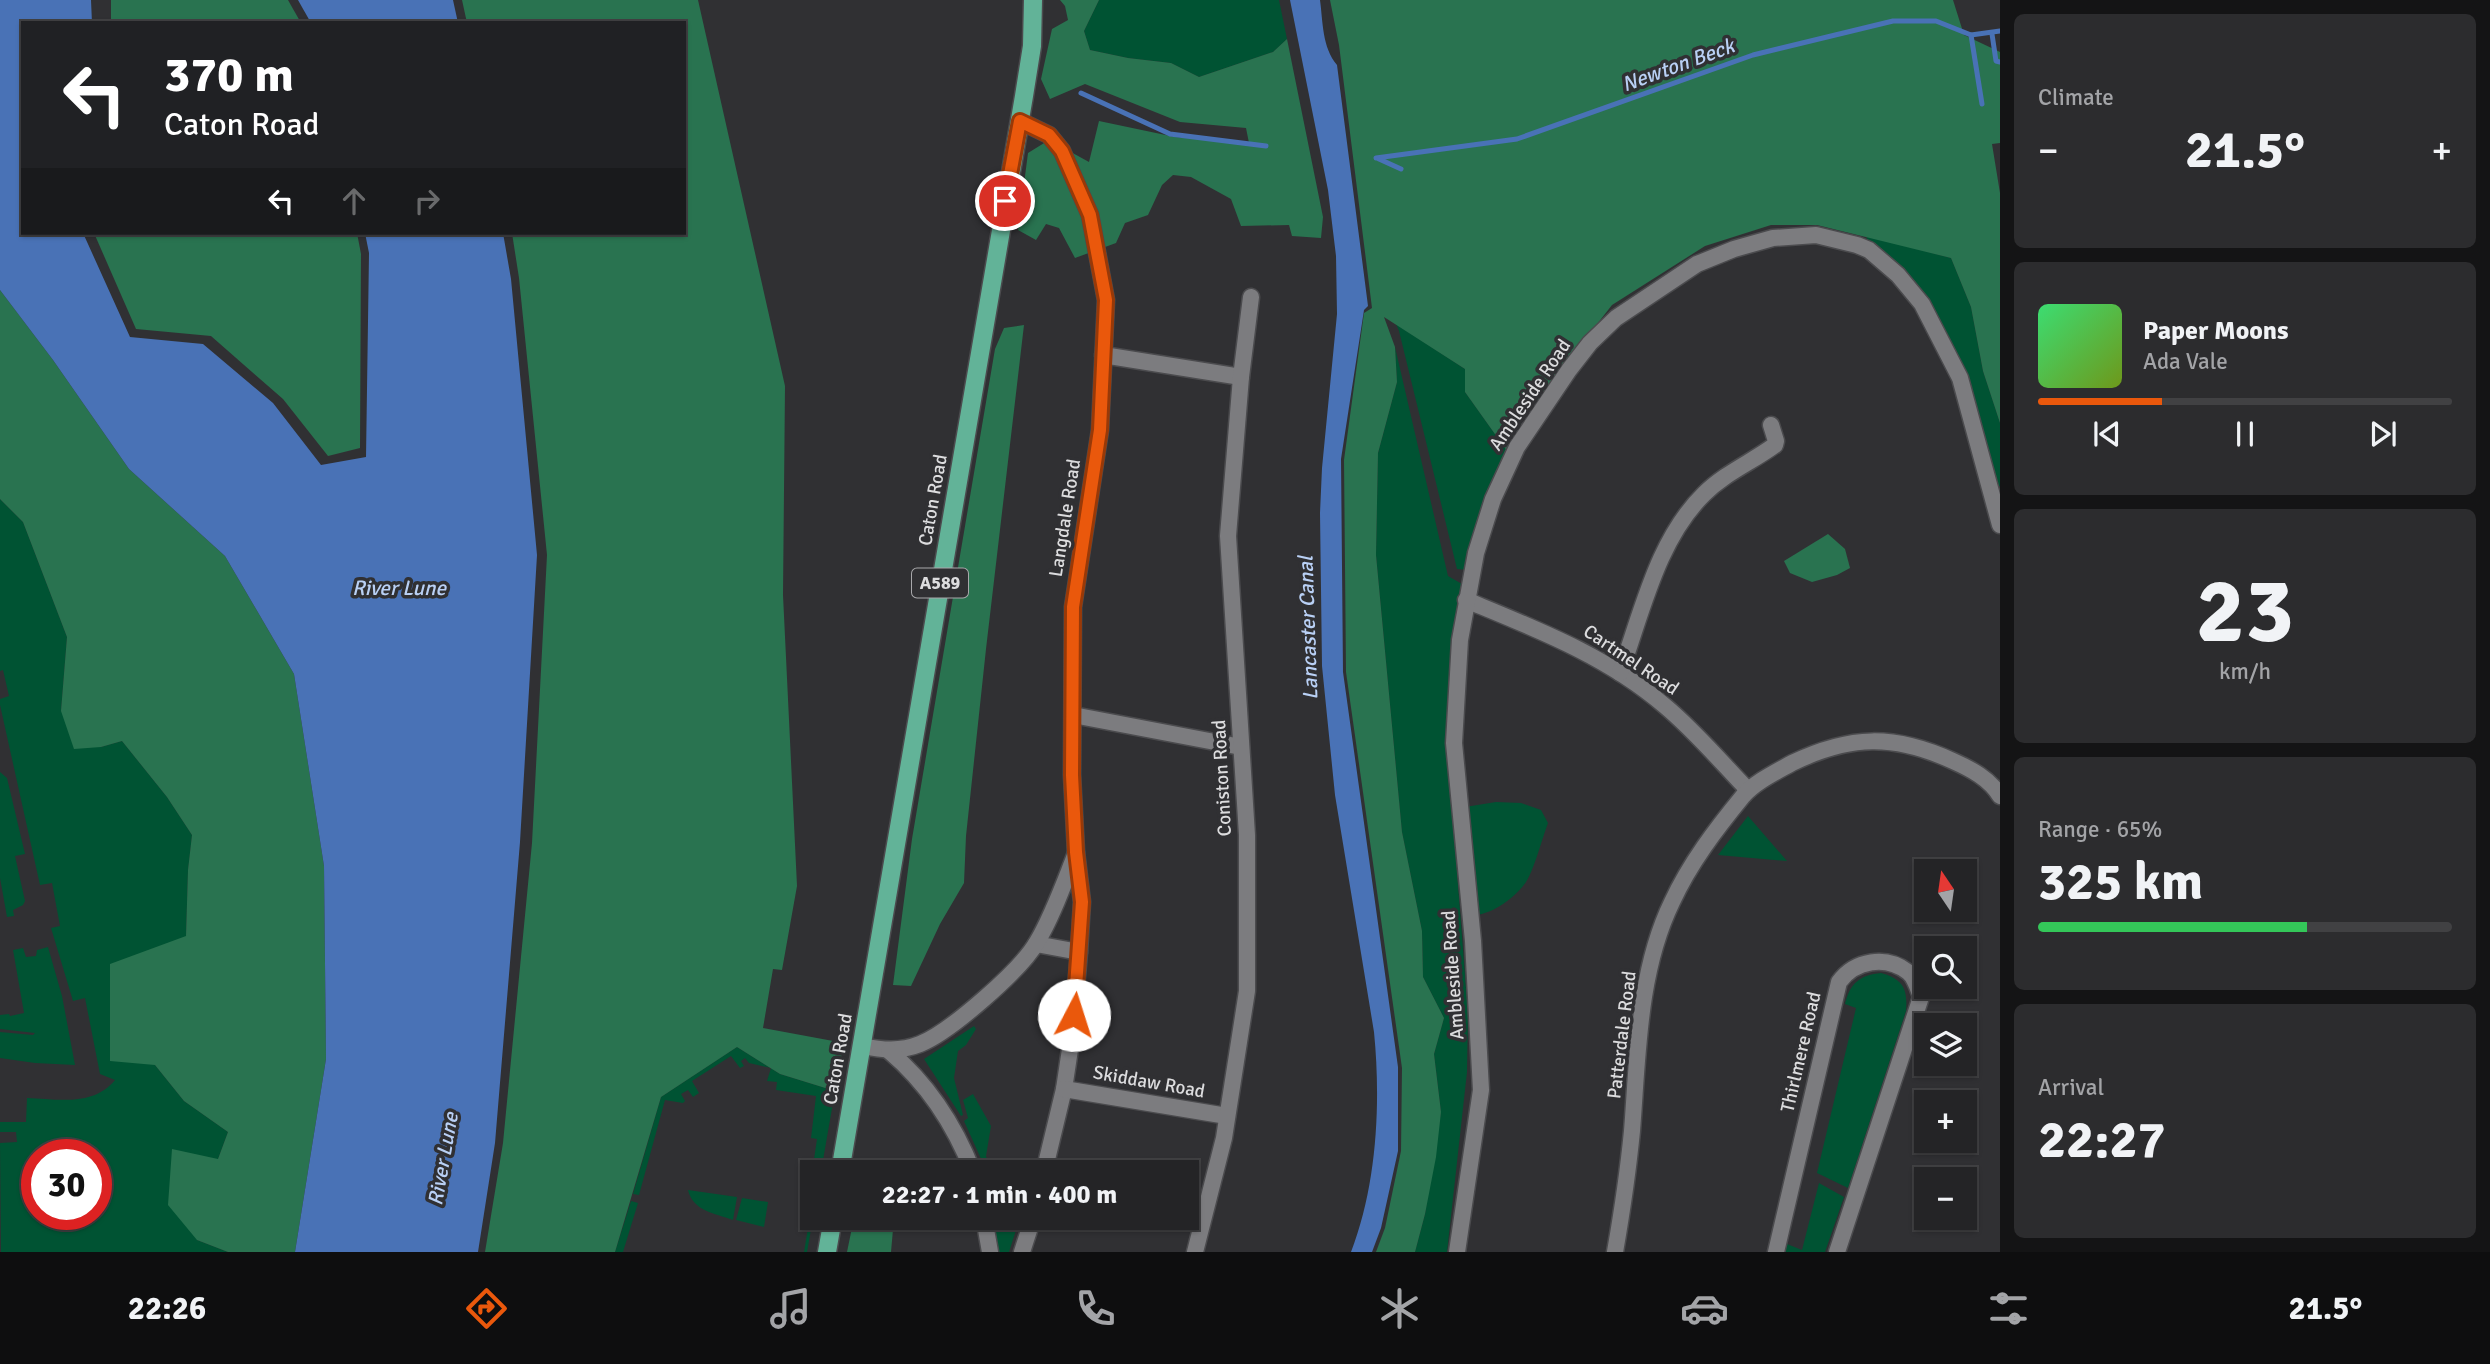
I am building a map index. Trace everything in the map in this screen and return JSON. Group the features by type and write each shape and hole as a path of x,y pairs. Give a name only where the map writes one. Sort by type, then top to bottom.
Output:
{"main road":[{"name":"Caton Road","path":"842,1160 1020,121 1032,46 1033,0"},
{"path":"827,1252 830,1230"}],"street":[{"name":"Langdale Road","path":"1020,121 1049,135 1062,151 1090,215 1106,300 1100,430 1073,607 1072,775 1082,902 1079,952 1072,1036 1064,1088 1047,1160"},
{"name":"Ambleside Road","path":"1457,1252 1481,1090 1473,941 1454,743 1456,681 1466,600 1476,553 1493,499 1517,447 1569,370 1590,343 1616,318 1697,264 1734,249 1773,238 1816,235 1869,250 1898,275 1922,304 1960,379 2000,525"},
{"name":"Coniston Road","path":"1195,1252 1224,1138 1248,991 1247,835 1228,536 1241,377 1251,297"},
{"path":"1103,355 1241,377"},
{"path":"1620,673 1653,580 1673,535 1703,495 1726,476 1775,445 1771,425"},
{"name":"Cartmel Road","path":"1466,600 1565,641 1620,673 1665,706 1748,790"},
{"path":"1073,715 1241,747"},
{"name":"Patterdale Road","path":"1615,1252 1626,1183 1644,998 1657,941 1671,904 1691,865 1717,827 1748,790 1817,751 1848,743 1878,740 1901,742 1932,751 1998,785"},
{"path":"862,1046 889,1051 920,1044 947,1028 997,988 1037,944 1076,852"},
{"path":"1037,944 1079,952"},
{"name":"Thirlmere Road","path":"1776,1252 1839,982 1845,974 1863,963 1895,965 1911,973 1921,997 1837,1252"},
{"path":"889,1051 920,1079 952,1128 967,1160"},
{"name":"Skiddaw Road","path":"1064,1088 1227,1116"},
{"path":"987,1230 990,1252"},
{"path":"1022,1252 1029,1230"}],"green space":[{"path":"111,0 288,0 300,21 111,21"},
{"path":"462,0 698,0 785,386 783,595 797,886 782,970 773,969 763,1028 844,1043 835,1091 780,1074 737,1047 661,1097 615,1252 485,1252 503,1143 532,843 547,555 512,235 686,235 686,21 467,21"},
{"path":"1060,0 1099,0 1084,31 1090,50 1171,63 1199,77 1273,52 1287,39 1323,217 1321,238 1292,236 1289,225 1241,226 1231,199 1191,177 1173,175 1162,185 1148,215 1125,223 1116,243 1075,258 1059,228 1046,224 1036,240 1018,230 1028,153 1049,140 1089,162 1099,121 1175,137 1249,143 1246,128 1180,122 1085,84 1050,99 1041,79 1052,29 1068,20 1065,6"},
{"path":"1099,0 1279,0 1287,39 1273,52 1199,77 1171,63 1090,50 1084,31"},
{"path":"1330,0 1953,0 1964,35 2000,52 2000,143 1992,144 2000,193 2000,423 1983,371 1971,307 1951,258 1817,225 1771,225 1705,246 1612,305 1522,420 1507,451 1465,392 1465,369 1384,317 1395,347 1397,382 1378,453 1376,555 1402,832 1422,931 1423,977 1444,1018 1434,1054 1441,1112 1436,1157 1415,1252 1376,1252 1385,1228 1401,1151 1402,1068 1346,672 1344,460 1364,313 1372,308 1339,45"},
{"path":"95,235 357,235 361,254 360,448 328,456 283,399 211,336 136,329"},
{"path":"1868,236 1951,258 1971,307 1983,371 2000,423 2000,486 1997,487 1942,339 1864,243"},
{"path":"0,290 129,469 225,556 294,674 324,866 326,1059 295,1252 228,1252 197,1240 168,1205 172,1149 218,1159 228,1132 184,1101 155,1065 110,1061 110,964 186,936 192,835 167,797 122,741 101,747 74,749 61,711 67,637 23,522 0,499"},
{"path":"1396,324 1465,369 1465,392 1507,451 1468,570 1457,569"},
{"path":"1024,325 986,649 966,836 964,883 940,924 911,986 893,985 912,839 995,349 1004,328"},
{"path":"1395,347 1448,576 1462,584 1447,743 1468,1014 1467,1072 1447,1252 1415,1252 1425,1214 1441,1112 1434,1054 1444,1018 1423,977 1422,931 1402,832 1376,555 1378,453 1397,382"},
{"path":"0,499 23,522 67,637 61,711 101,747 122,741 167,797 192,835 186,936 155,1065 184,1101 228,1132 218,1159 197,1240 228,1252 1,1252 0,1143 17,1142 16,1132 0,1132 0,1122 26,1122 27,1098 85,1098 106,1089 115,1080 100,1074 85,998 73,1001 51,928 60,926 52,883 40,885 0,705 0,699 9,696 3,670 0,671"},
{"path":"1828,534 1845,549 1850,568 1812,582 1790,573 1784,561"},
{"path":"0,772 7,778 25,854 15,856 25,901 13,910 14,916 7,917 0,878"},
{"path":"1496,802 1521,803 1541,810 1548,823 1532,870 1522,888 1496,908 1475,915 1465,807"},
{"path":"1748,816 1787,861 1718,855"},
{"path":"48,947 62,996 75,1065 0,1058 0,1032 35,1033 0,1029 0,1015 24,1013 13,950 23,948 26,957 36,956 37,950"},
{"path":"1881,973 1894,978 1902,986 1906,997 1906,1011 1848,1188 1817,1173 1856,1008 1845,1004 1847,997 1857,981"},
{"path":"974,1026 976,1029 966,1045 958,1051 954,1078 963,1115 961,1116 924,1059"},
{"path":"737,1047 770,1068 749,1063 745,1058 741,1061 744,1066 740,1068 731,1056 692,1081 699,1093 693,1097 688,1090 681,1094 685,1101 683,1103 665,1100 639,1195 633,1194 661,1097"},
{"path":"771,1068 780,1074 835,1091 823,1160 814,1160 817,1139 811,1138 816,1096 776,1090 777,1082 767,1081"},
{"path":"973,1094 991,1126 987,1160 982,1160 964,1121 968,1118 963,1100"},
{"path":"1819,1183 1844,1197 1825,1252 1785,1252 1787,1244 1802,1250"},
{"path":"688,1190 737,1197 733,1220 699,1207"},
{"path":"742,1198 768,1202 764,1227 736,1220"},
{"path":"631,1201 638,1203 623,1252 615,1252"},
{"path":"808,1230 811,1230 807,1252 804,1252"},
{"path":"852,1230 893,1230 891,1252 847,1252"},
{"path":"1016,1230 1009,1252 997,1252 995,1232"}],"water":[{"name":"River Lune","path":"0,0 91,0 92,21 21,21 21,235 84,235 130,337 203,344 273,403 321,465 366,457 369,253 365,235 503,235 511,279 537,555 520,842 495,1143 478,1252 295,1252 326,1059 324,866 294,674 225,556 129,469 0,290"},
{"path":"298,0 453,0 458,21 310,21"},
{"path":"1290,0 1320,0 1328,50 1337,65 1368,306 1364,310 1341,459 1343,672 1398,1067 1398,1151 1381,1228 1372,1252 1351,1252 1360,1226 1372,1172 1377,1115 1376,1059 1374,1032 1335,795 1322,666 1320,513 1337,314 1336,256 1328,190"}],"waterway":[{"name":"Newton Beck","path":"1376,158 1517,139 1753,55 1893,21 1936,21 1971,35 2000,31"},
{"name":"Newton Beck","path":"1992,34 1996,61 2000,62"},
{"path":"1971,35 1982,104"},
{"name":"Newton Beck","path":"1081,93 1170,134 1266,146"},
{"path":"1379,159 1401,169"}],"route":[{"path":"1005,201 1020,121 1049,135 1062,151 1090,215 1106,300 1100,430 1073,607 1072,775 1082,902 1074,1015"}],"water label":[{"name":"Lancaster Canal","path":"1308,628"}]}
